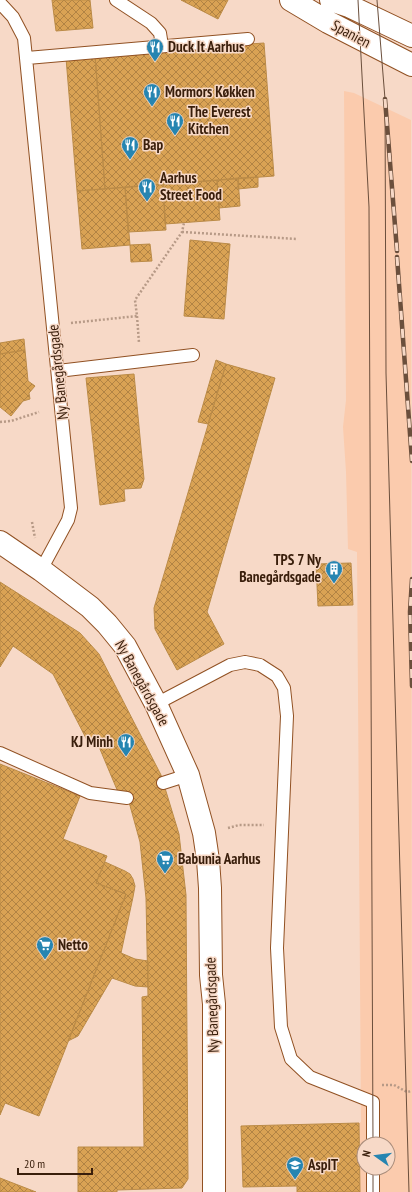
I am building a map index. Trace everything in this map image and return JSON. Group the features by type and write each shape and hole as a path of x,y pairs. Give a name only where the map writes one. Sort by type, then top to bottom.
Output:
{"street":[{"name":"Spanien","path":"291,0 328,22 412,65"},
{"name":"Spanien","path":"341,2 412,36"},
{"path":"0,542 40,570"},
{"name":"Ny Banegårdsgade","path":"40,570 90,607 107,624 125,646 156,704 188,775 194,794 204,833 210,888 211,975 214,1004 214,1192"}],"lane":[{"path":"116,0 151,23 160,33 162,46"},
{"name":"Ny Banegårdsgade","path":"0,3 13,17 24,38 27,58 71,508 68,520 40,570"},
{"path":"27,58 248,39"},
{"path":"58,371 193,355"},
{"path":"156,704 230,665 244,662 260,665 277,676 284,688 287,716 277,948 281,1027 291,1059 310,1077 372,1102 373,1136"},
{"path":"0,753 90,793 127,798"},
{"path":"163,782 188,775"},
{"path":"373,1176 373,1192"}],"path":[{"path":"141,361 135,300 182,232 184,223"},
{"path":"182,232 297,238"},
{"path":"53,325 137,316"},
{"path":"0,422 11,421 39,412"},
{"path":"239,825 255,824"}],"shaded area":[{"path":"344,91 354,93 411,120 412,1192 360,1192 360,1176 396,1176 396,1136 359,1136 359,1123 361,1122 357,552 348,549 343,427 346,400"}],"building":[{"path":"52,0 90,0 93,28 56,31"},
{"path":"181,0 228,0 218,19"},
{"path":"264,43 274,176 105,189 95,55"},
{"path":"95,55 105,189 77,191 66,58"},
{"path":"258,177 258,187 238,189 238,178"},
{"path":"238,178 240,206 219,208 217,180"},
{"path":"217,180 220,220 165,224 163,184"},
{"path":"163,184 166,230 128,232 125,187"},
{"path":"125,187 130,245 82,249 77,191"},
{"path":"190,240 230,244 224,319 184,316"},
{"path":"150,244 152,261 131,262 130,245"},
{"path":"24,339 25,350 0,354 0,343"},
{"path":"25,350 28,381 35,386 29,393 30,399 23,401 11,416 0,407 0,354"},
{"path":"216,360 226,364 208,424 198,422"},
{"path":"226,364 275,378 207,612 224,644 177,670 155,629 154,608"},
{"path":"134,374 144,479 141,488 124,489 125,501 100,505 86,378"},
{"name":"TPS 7 Ny Banegårdsgade","path":"351,563 353,605 318,606 316,564"},
{"path":"0,582 80,633 99,654 161,775 179,834 186,895 188,1179 182,1188 117,1190 117,1192 78,1192 78,1147 144,1147 142,997 148,996 146,898 140,842 126,791 118,792 97,742 90,746 53,674 13,646 0,667"},
{"path":"0,764 80,796 63,839 107,856 96,883 126,894 39,1116 5,1103 0,1115"},
{"path":"105,862 130,874 133,879 135,886 121,953 135,959 148,961 148,987 135,986 112,978 78,1036 68,1041 126,894 96,883"},
{"path":"359,1123 359,1136 356,1136 356,1176 360,1176 360,1192 297,1192 297,1186 243,1187 241,1126"},
{"path":"0,1178 36,1192 0,1192"}],"tram line":[{"path":"358,0 369,207 373,1136"},
{"path":"377,0 385,99 386,373 409,1192"},
{"path":"373,1176 373,1192"}],"railway":[{"path":"385,99 397,251"},
{"path":"397,257 412,461"},
{"path":"412,579 410,612 412,686"}],"place":[{"name":"Duck It Aarhus","path":"155,62"},
{"name":"Mormors Køkken","path":"152,107"},
{"name":"The Everest Kitchen","path":"175,136"},
{"name":"Bap","path":"130,160"},
{"name":"Aarhus Street Food","path":"147,202"},
{"name":"TPS 7 Ny Banegårdsgade","path":"334,584"},
{"name":"KJ Minh","path":"126,757"},
{"name":"Babunia Aarhus","path":"165,874"},
{"name":"Netto","path":"45,960"},
{"name":"AspIT","path":"295,1180"}]}
